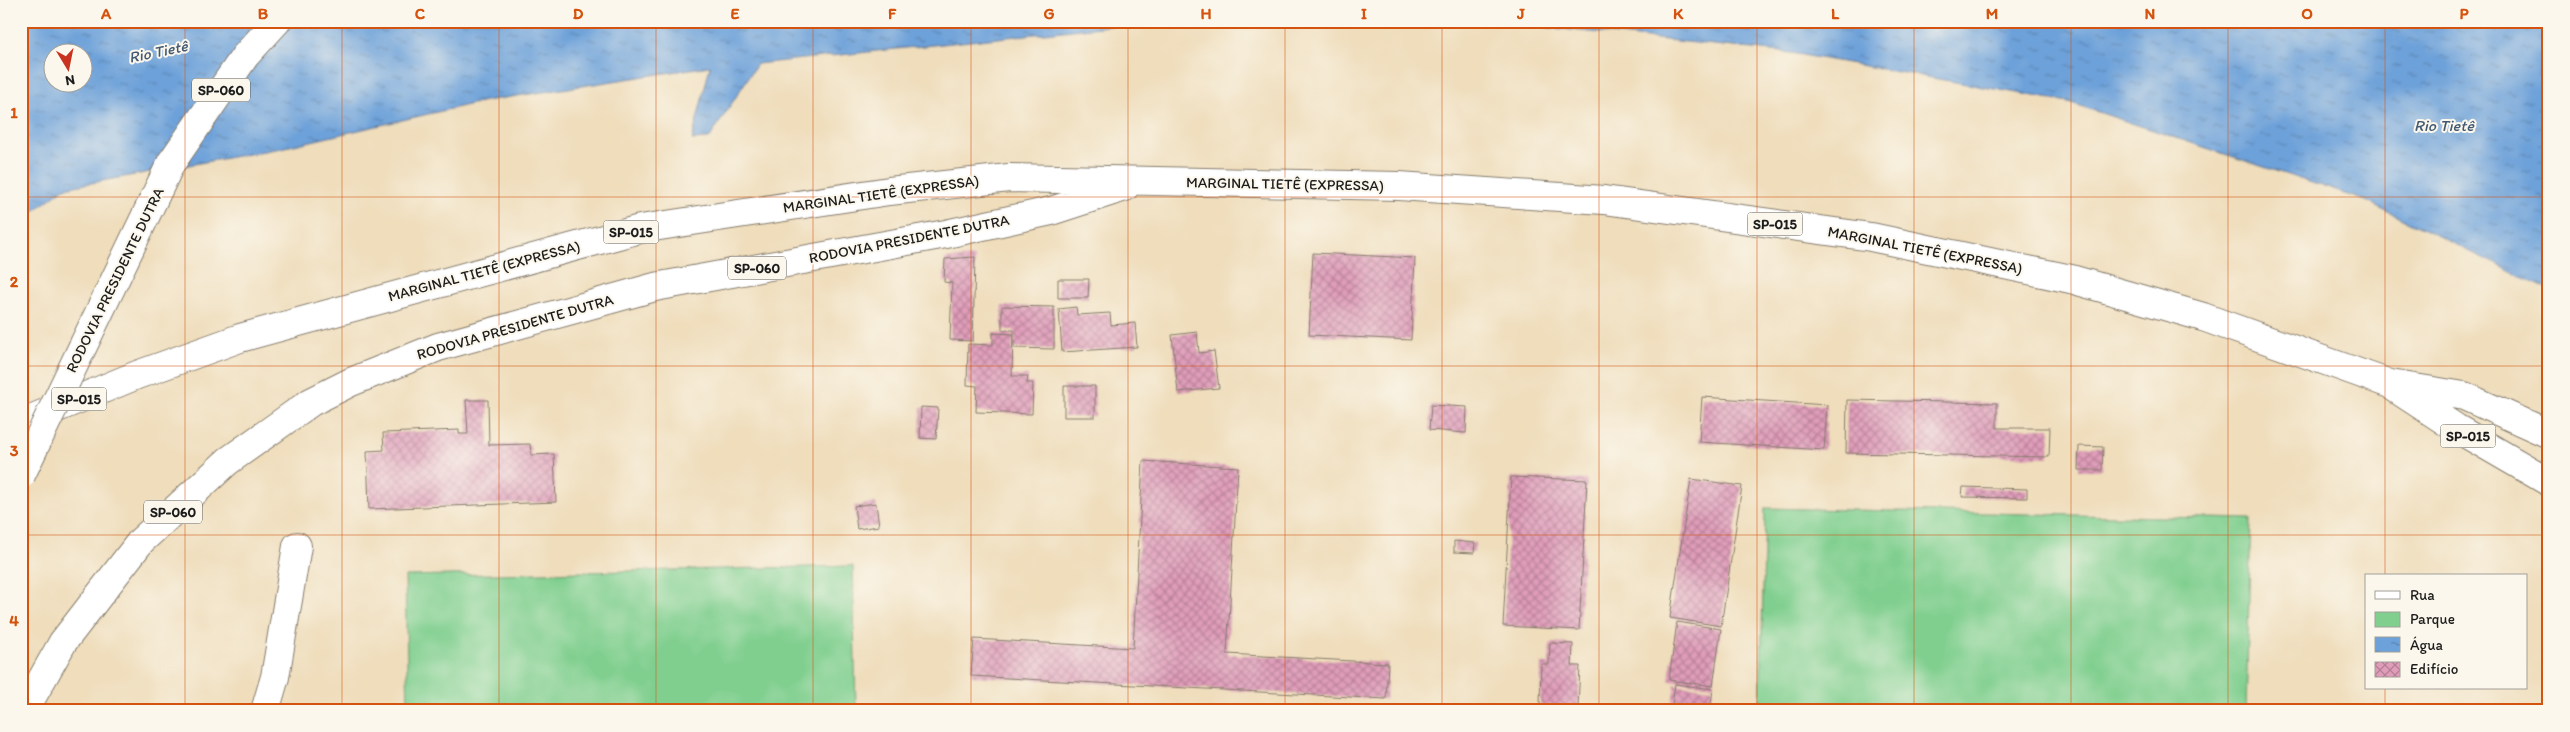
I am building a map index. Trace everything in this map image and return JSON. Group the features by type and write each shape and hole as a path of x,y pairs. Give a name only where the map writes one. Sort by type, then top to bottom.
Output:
{"main road":[{"name":"RODOVIA PRESIDENTE DUTRA","path":"21,475 171,163 245,56 277,21"},
{"name":"MARGINAL TIETÊ (EXPRESSA)","path":"21,423 137,375 240,338 640,229 889,191 1010,178 1400,186 1604,200 1871,237 2071,279 2194,314 2314,355 2390,384 2464,396 2549,434"},
{"name":"RODOVIA PRESIDENTE DUTRA","path":"24,711 63,642 140,541 228,461 311,402 351,382 438,347 656,286 946,234 1050,211 1141,181"},
{"name":"SP-015","path":"2390,384 2456,428 2549,482"},
{"path":"265,711 275,677 298,546"}],"green space":[{"path":"1765,508 2251,519 2246,711 1760,711"},
{"path":"853,566 856,711 408,711 405,576"}],"water":[{"name":"Rio Tietê","path":"21,21 2549,21 2549,290 2366,201 2068,102 1791,53 1494,22 1128,24 757,64 709,139 692,140 710,66 485,101 281,148 64,188 21,221"}],"building":[{"path":"1313,253 1415,258 1411,340 1309,335"},
{"path":"975,257 973,341 950,340 952,283 944,282 945,259"},
{"path":"1058,279 1089,279 1088,298 1058,298"},
{"path":"1002,306 1054,307 1054,349 1014,348 1014,330 1002,330"},
{"path":"1076,307 1077,315 1110,313 1111,325 1135,323 1137,347 1062,352 1059,309"},
{"path":"1197,332 1199,353 1214,351 1219,388 1178,392 1172,335"},
{"path":"993,333 1013,334 1012,376 1028,376 1027,383 1033,383 1032,414 976,412 977,386 967,385 968,344 993,345"},
{"path":"1064,386 1095,386 1095,417 1064,417"},
{"path":"1702,397 1827,405 1824,450 1699,442"},
{"path":"466,400 488,400 489,445 530,444 531,455 554,454 556,502 369,509 367,451 384,450 383,433 459,430 459,434 468,434"},
{"path":"1847,400 1997,403 1997,428 2050,428 2049,457 1846,453"},
{"path":"1431,405 1467,407 1466,433 1429,430"},
{"path":"921,407 938,408 936,439 920,438"},
{"path":"2079,446 2103,447 2102,470 2078,470"},
{"path":"1143,461 1238,467 1227,654 1388,663 1386,699 971,676 974,639 1133,648"},
{"path":"1511,477 1587,480 1579,630 1503,626"},
{"path":"1691,479 1742,486 1721,626 1670,618"},
{"path":"1963,487 2027,489 2027,498 1962,497"},
{"path":"876,503 879,526 857,529 854,506"},
{"path":"1454,541 1475,543 1474,553 1454,552"},
{"path":"1677,622 1721,629 1713,686 1669,680"},
{"path":"1550,643 1573,644 1572,666 1580,666 1578,707 1540,705 1541,664 1549,664"},
{"path":"1675,684 1713,689 1710,711 1671,711"}]}
